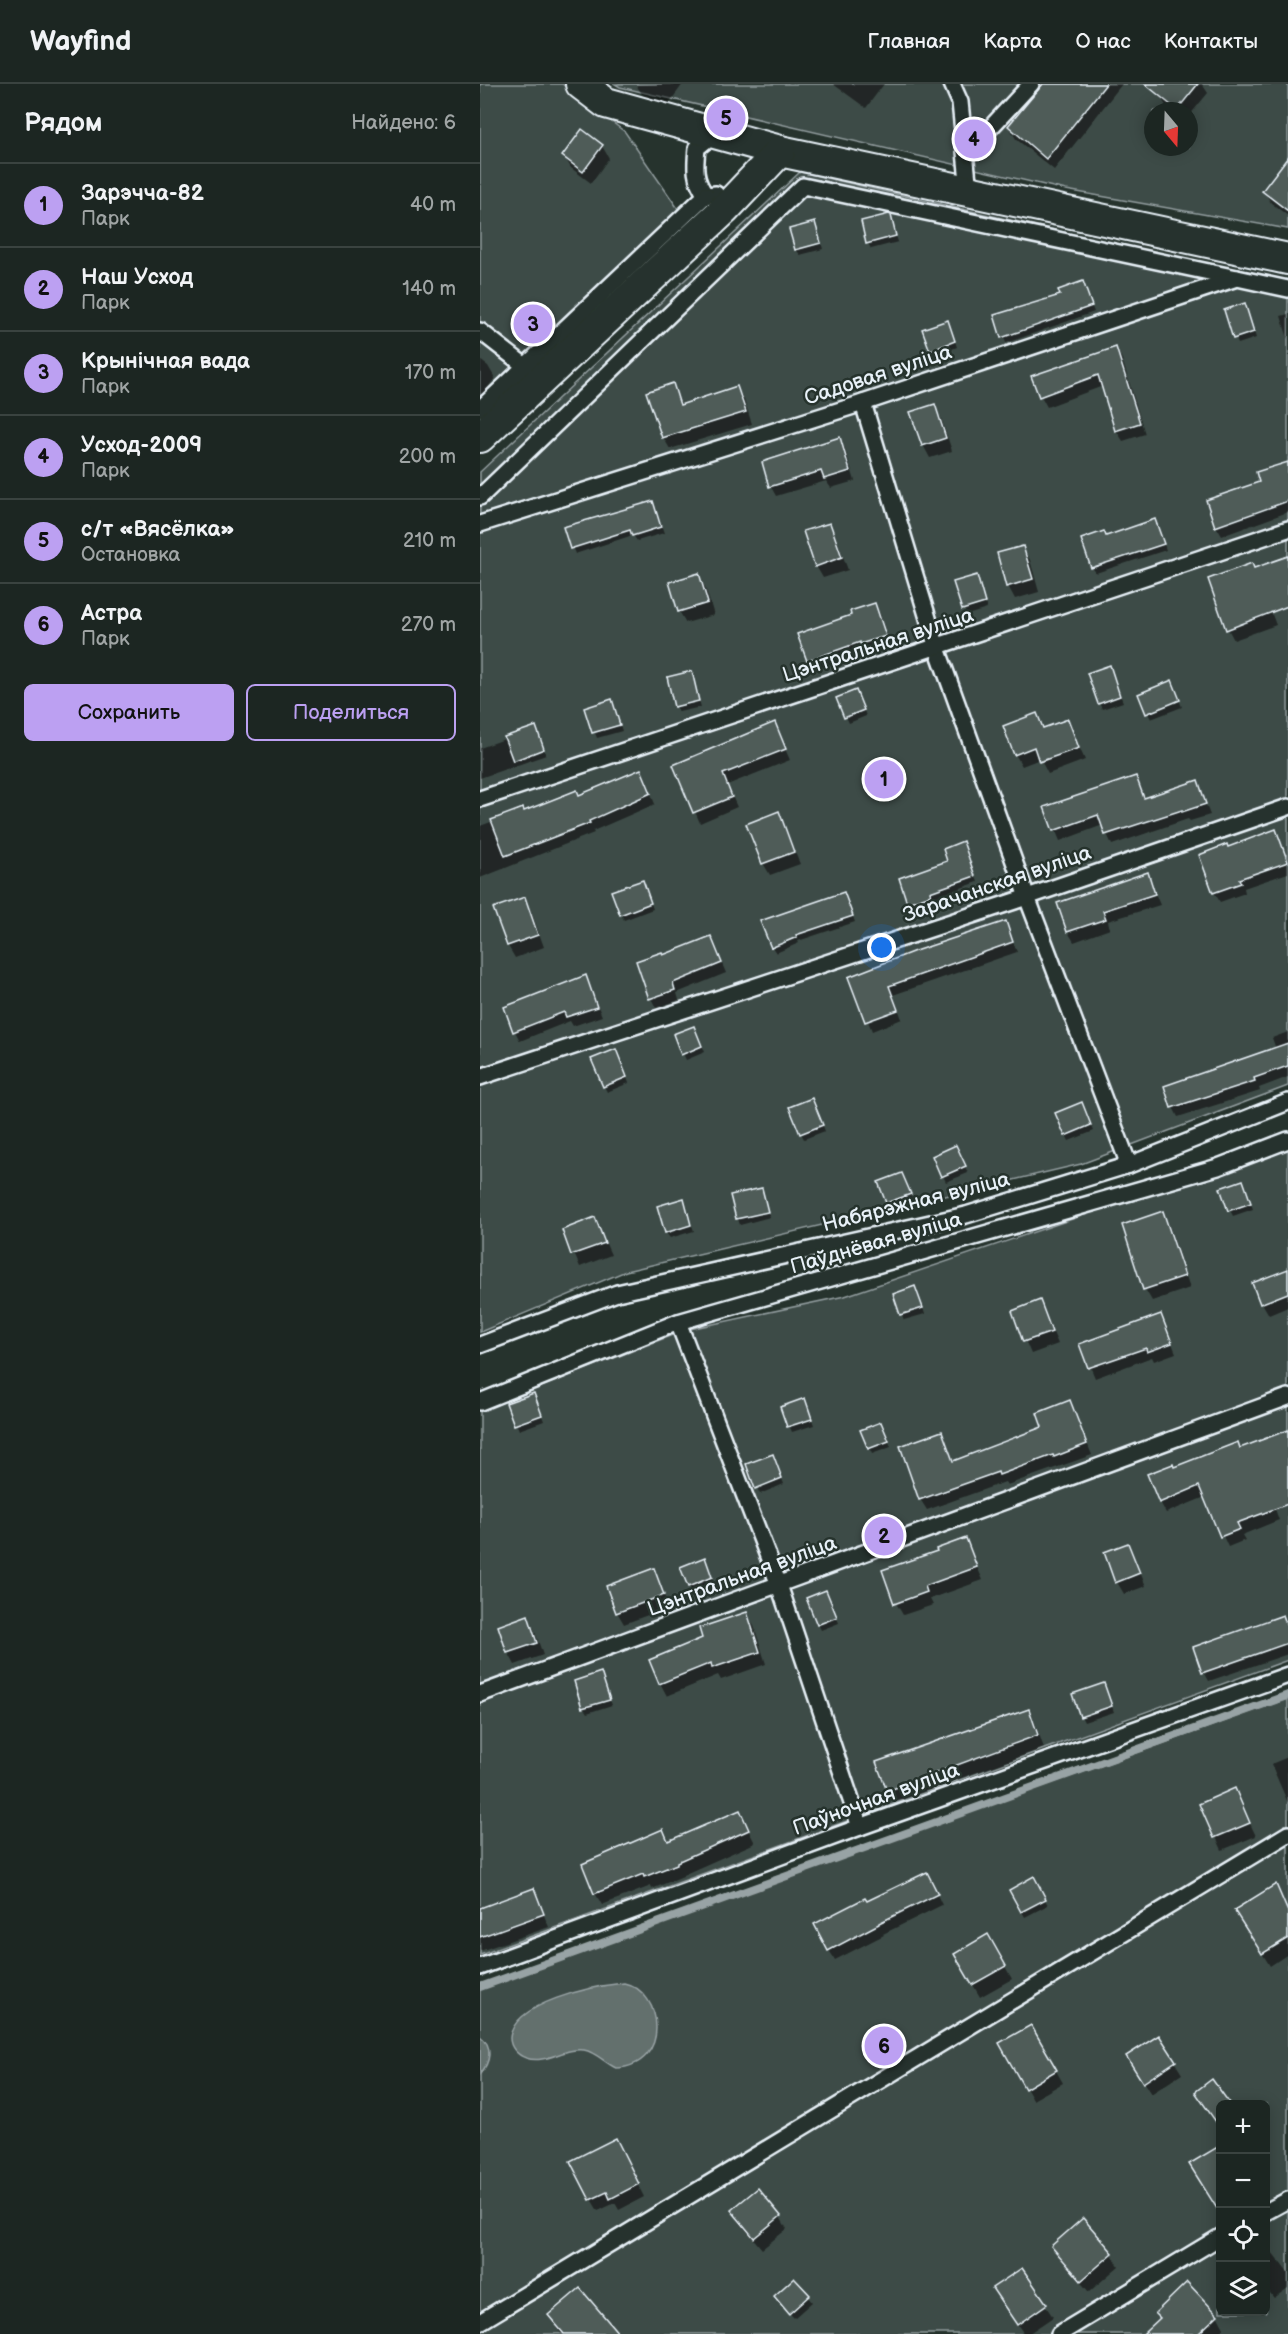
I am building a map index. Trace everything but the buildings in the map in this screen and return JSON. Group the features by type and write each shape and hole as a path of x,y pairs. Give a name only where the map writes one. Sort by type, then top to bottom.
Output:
{"street":[{"path":"581,84 606,103 780,151 1288,259"},
{"path":"480,436 716,217 780,151"}],"lane":[{"path":"952,84 960,102 969,191"},
{"path":"966,154 1031,84"},
{"path":"706,195 697,185 695,167 697,148 715,133"},
{"path":"480,409 706,195 724,194 746,184"},
{"path":"480,497 803,186 1288,289"},
{"name":"Садовая вуліца","path":"480,524 863,403 1237,278"},
{"path":"480,331 525,366"},
{"path":"863,403 937,648 1027,897 1129,1166"},
{"name":"Цэнтральная вуліца","path":"480,799 1288,529"},
{"name":"Зарачанская вуліца","path":"480,1077 1027,897 1288,807"},
{"name":"Набярэжная вуліца","path":"480,1345 617,1293 966,1215 1129,1166 1288,1102"},
{"name":"Паўднёвая вуліца","path":"480,1402 678,1322 1218,1167 1288,1140"},
{"path":"678,1322 779,1585 860,1827"},
{"name":"Цэнтральная вуліца","path":"480,1694 1288,1397"},
{"name":"Паўночная вуліца","path":"480,1967 860,1827 1288,1675"},
{"path":"480,2322 1288,1834"},
{"path":"1270,2210 1288,2200"},
{"path":"1059,2334 1216,2240"}],"shaded area":[{"path":"480,84 562,84 625,132 690,226 480,423"},
{"path":"615,84 1288,84 1288,229 1066,190"},
{"path":"800,172 1288,283 1288,1086 1081,1164 626,1271 480,1332 480,472"},
{"path":"1288,1146 1288,1660 480,1955 480,1411 685,1330 845,1296"},
{"path":"1288,1699 1288,2334 480,2334 480,1987"},
{"path":"624,1983 637,1989 648,1999 654,2013 656,2028 654,2042 646,2055 634,2064 616,2068 584,2050 569,2051 533,2060 523,2057 513,2047 510,2038 515,2025 539,2006 576,1992"},
{"path":"480,2036 487,2045 489,2055 480,2074"}],"waterway":[{"path":"480,1987 1288,1695"}],"place":[{"name":"с/т «Вясёлка»","path":"726,118"},
{"name":"Усход-2009","path":"974,139"},
{"name":"Крынічная вада","path":"533,324"},
{"name":"Зарэчча-82","path":"884,779"},
{"name":"Наш Усход","path":"884,1536"},
{"name":"Астра","path":"884,2046"}]}
